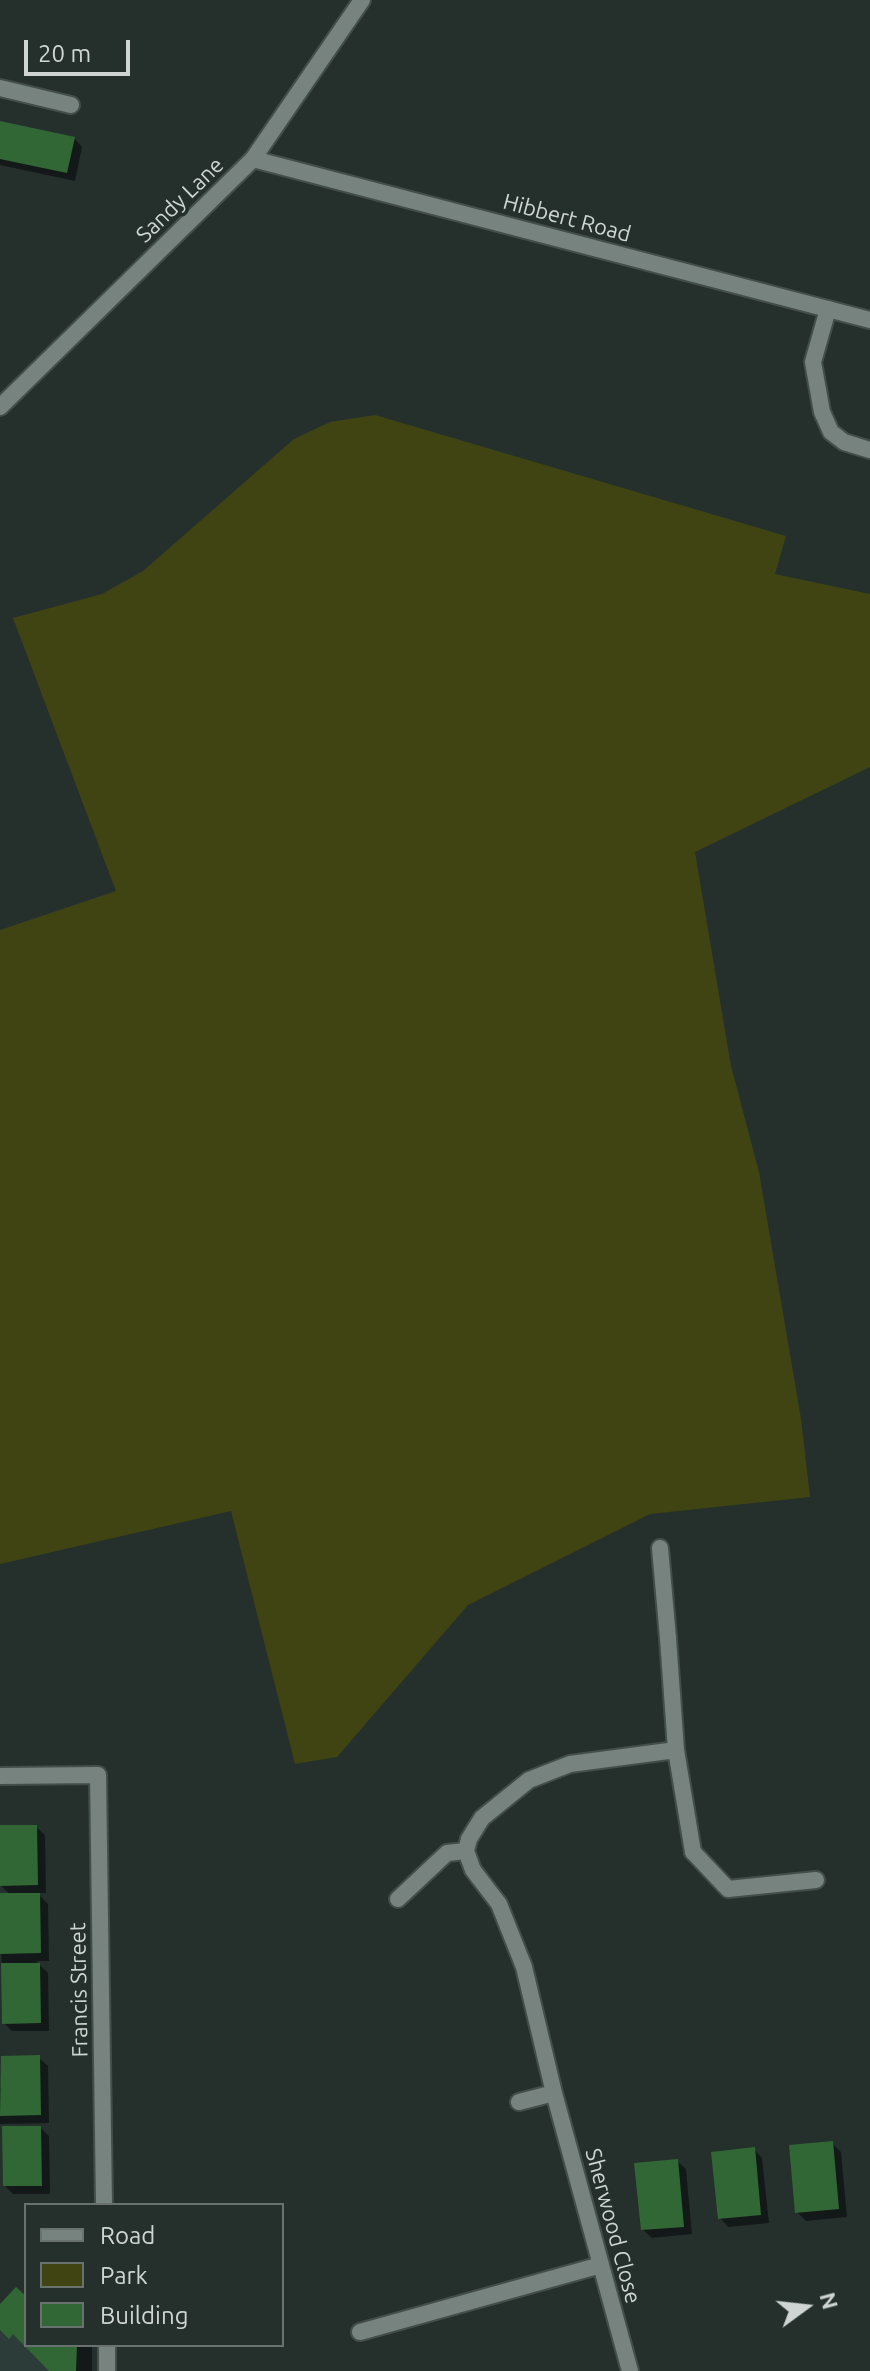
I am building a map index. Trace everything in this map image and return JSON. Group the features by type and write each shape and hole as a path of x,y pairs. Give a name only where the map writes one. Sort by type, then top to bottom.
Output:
{"street":[{"name":"Sandy Lane","path":"0,407 253,159 362,0"},
{"path":"0,88 71,105"},
{"name":"Hibbert Road","path":"253,159 870,320"},
{"path":"828,309 813,362 822,412 831,432 844,442 870,450"},
{"path":"660,1548 676,1750 693,1852 728,1889 816,1880"},
{"path":"398,1899 447,1853 466,1851 469,1839 482,1818 529,1780 570,1764 676,1750"},
{"name":"Francis Street","path":"0,1776 98,1775 104,2203"},
{"name":"Sherwood Close","path":"466,1851 473,1870 499,1904 524,1967 554,2093 630,2371"},
{"path":"519,2102 554,2093"},
{"path":"360,2332 601,2265"},
{"path":"107,2347 107,2371"}],"shaded area":[{"path":"24,2322 24,2347 77,2347 76,2371 0,2371 0,2330 9,2338"}],"green space":[{"path":"375,415 786,536 775,574 870,594 870,767 695,852 731,1066 759,1172 801,1419 810,1497 650,1514 468,1605 337,1757 295,1764 231,1511 0,1564 0,930 116,891 13,618 102,594 143,571 294,439 330,422"}],"building":[{"path":"0,121 75,137 67,173 0,159"},
{"path":"0,1825 37,1825 38,1885 0,1886"},
{"path":"0,1893 40,1893 41,1953 0,1954"},
{"path":"1,1963 40,1963 41,2023 2,2024"},
{"path":"40,2055 41,2115 0,2116 1,2056"},
{"path":"2,2126 41,2126 42,2186 3,2186"},
{"path":"833,2141 839,2209 795,2213 789,2145"},
{"path":"755,2147 761,2215 718,2219 711,2152"},
{"path":"678,2159 684,2227 641,2230 634,2163"},
{"path":"16,2287 24,2294 24,2345 13,2334 9,2339 0,2330 0,2304"},
{"path":"26,2347 77,2347 76,2371 49,2371"}]}
